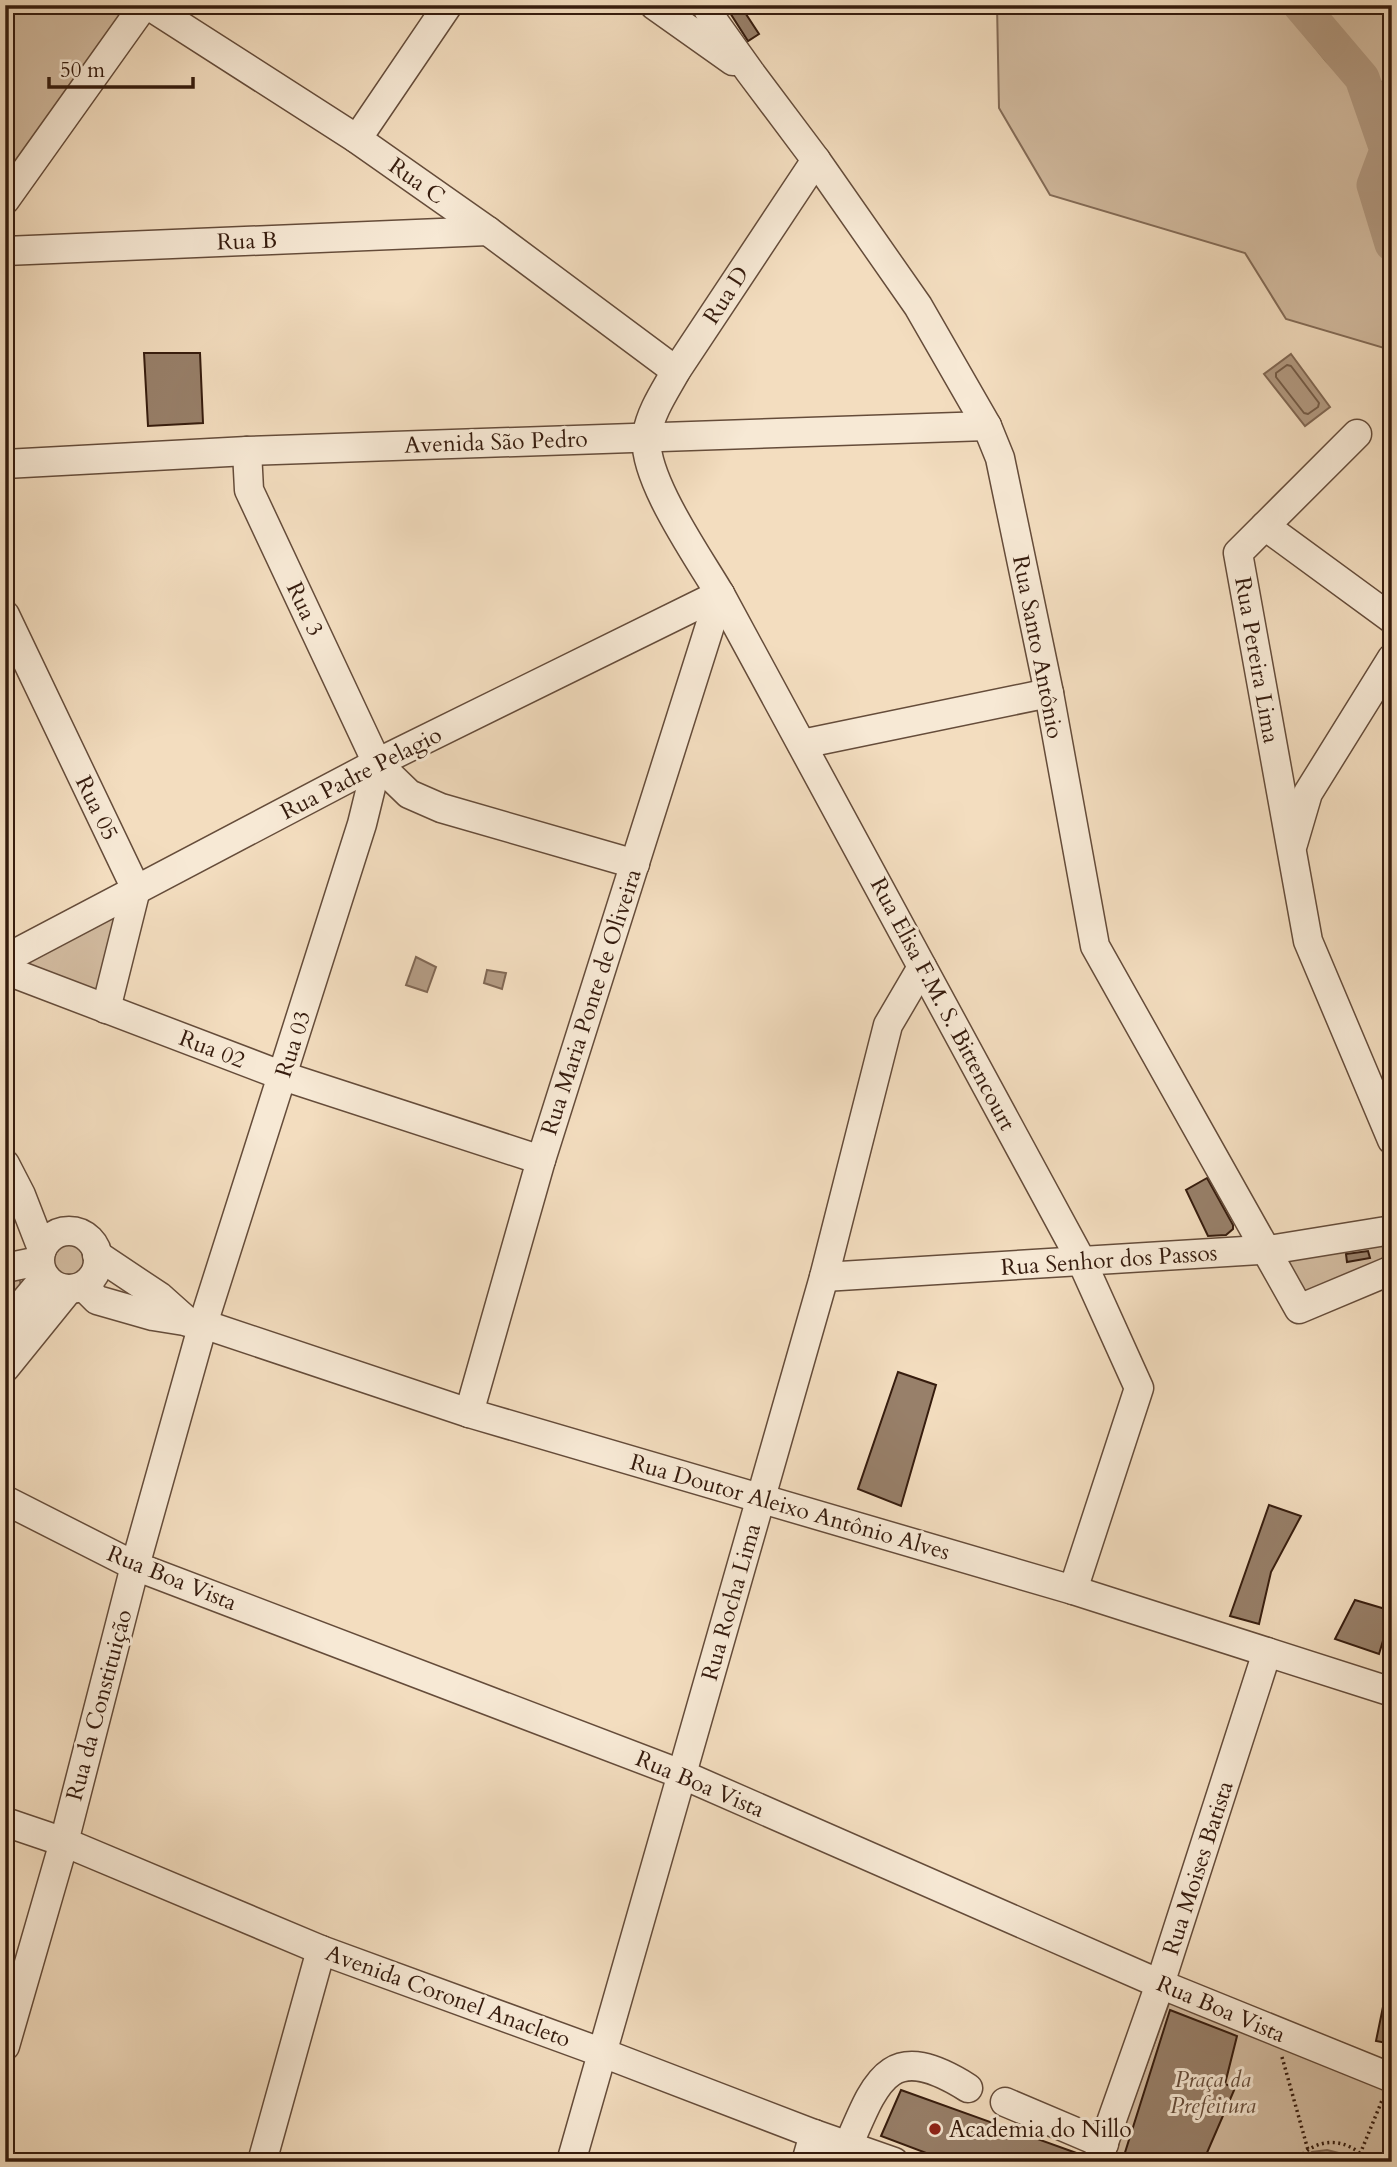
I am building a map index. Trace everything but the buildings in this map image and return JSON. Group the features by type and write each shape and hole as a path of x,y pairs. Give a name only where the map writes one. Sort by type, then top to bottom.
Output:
{"street":[{"name":"Rua C","path":"146,5 357,139 488,231 676,371"},
{"path":"5,200 146,5"},
{"path":"357,139 448,5"},
{"name":"Rua Santo Antônio","path":"654,5 750,72"},
{"name":"Rua Santo Antônio","path":"706,5 715,23 816,160 918,306 987,426 1000,458 1049,694 1095,946 1299,1309 1392,1270"},
{"name":"Rua D","path":"646,436 656,406 676,371 816,160"},
{"name":"Rua B","path":"5,251 488,231"},
{"name":"Avenida São Pedro","path":"5,464 247,451 987,426"},
{"name":"Rua Pereira Lima","path":"1291,850 1238,553 1357,434"},
{"name":"Rua Elisa F.M. S. Bittencourt","path":"646,436 650,463 665,500 720,594 1082,1262 1139,1388 1073,1590"},
{"name":"Rua 3","path":"247,451 249,490 377,763"},
{"path":"1265,526 1392,620"},
{"name":"Rua Padre Pelagio","path":"5,959 377,763 720,594"},
{"name":"Rua Maria Ponte de Oliveira","path":"469,1413 541,1160 720,594"},
{"name":"Rua 05","path":"5,615 136,889"},
{"path":"1392,658 1308,793 1291,850 1308,941 1392,1140"},
{"path":"802,744 1049,694"},
{"path":"377,763 409,794 441,808 635,864"},
{"name":"Rua 03","path":"195,1323 283,1076 362,824 377,763"},
{"path":"106,1009 136,889"},
{"name":"Rua Rocha Lima","path":"570,2162 824,1277 888,1025 922,967"},
{"name":"Rua 02","path":"5,970 283,1076 541,1160"},
{"path":"5,1164 13,1191 56,1272"},
{"name":"Rua Doutor Aleixo Antônio Alves","path":"13,1191 69,1231 90,1241 97,1255 195,1323"},
{"name":"Rua Senhor dos Passos","path":"824,1277 1267,1250 1392,1230"},
{"path":"5,1368 56,1272 52,1236 69,1231"},
{"path":"5,1268 56,1272 96,1269 97,1255"},
{"path":"5,1325 56,1272"},
{"name":"Rua Doutor Aleixo Antônio Alves","path":"56,1272 97,1300 153,1316 195,1323 469,1413 1073,1590 1392,1692"},
{"name":"Rua da Constituição","path":"5,2046 64,1842 195,1323"},
{"name":"Rua Boa Vista","path":"5,1500 135,1566 681,1774 1389,2085"},
{"name":"Rua Moises Batista","path":"1101,2153 1160,1984 1267,1652"},
{"name":"Avenida Coronel Anacleto","path":"5,1822 64,1842 321,1950 894,2162"},
{"path":"262,2162 321,1950"},
{"path":"848,2146 870,2094 893,2069 923,2067 946,2074 968,2088"},
{"path":"1005,2102 1101,2153"},
{"path":"806,2162 814,2134"}],"path":[{"path":"1280,2048 1308,2150"},
{"path":"1360,2154 1389,2085"},
{"path":"1295,2162 1323,2141 1351,2147 1369,2162"}],"green space":[{"path":"5,5 129,5 5,183"},
{"path":"997,5 1281,5 1326,61 1392,127 1392,342 1384,348 1286,319 1245,253 1050,195 999,108"},
{"path":"1311,5 1392,5 1392,94"},
{"path":"119,909 102,994 14,963"},
{"path":"5,1196 10,1199 13,1228 10,1232 10,1249 22,1288 5,1308"},
{"path":"1392,1233 1392,1267 1300,1305 1271,1252"},
{"path":"68,1244 79,1249 84,1260 79,1271 68,1276 57,1271 52,1260 57,1249"},
{"name":"Praça da Prefeitura","path":"1171,1998 1392,2090 1392,2162 1111,2162"}],"water":[{"path":"1291,354 1330,407 1305,426 1264,374"},
{"path":"416,957 436,967 427,992 406,985"},
{"path":"487,970 506,973 502,989 484,983"},
{"path":"1327,2150 1354,2157 1359,2162 1301,2162 1312,2152"}],"waterway":[{"path":"1300,5 1362,78 1387,150 1374,185 1392,244"}],"place":[{"name":"Academia do Nillo","path":"935,2129"}]}
